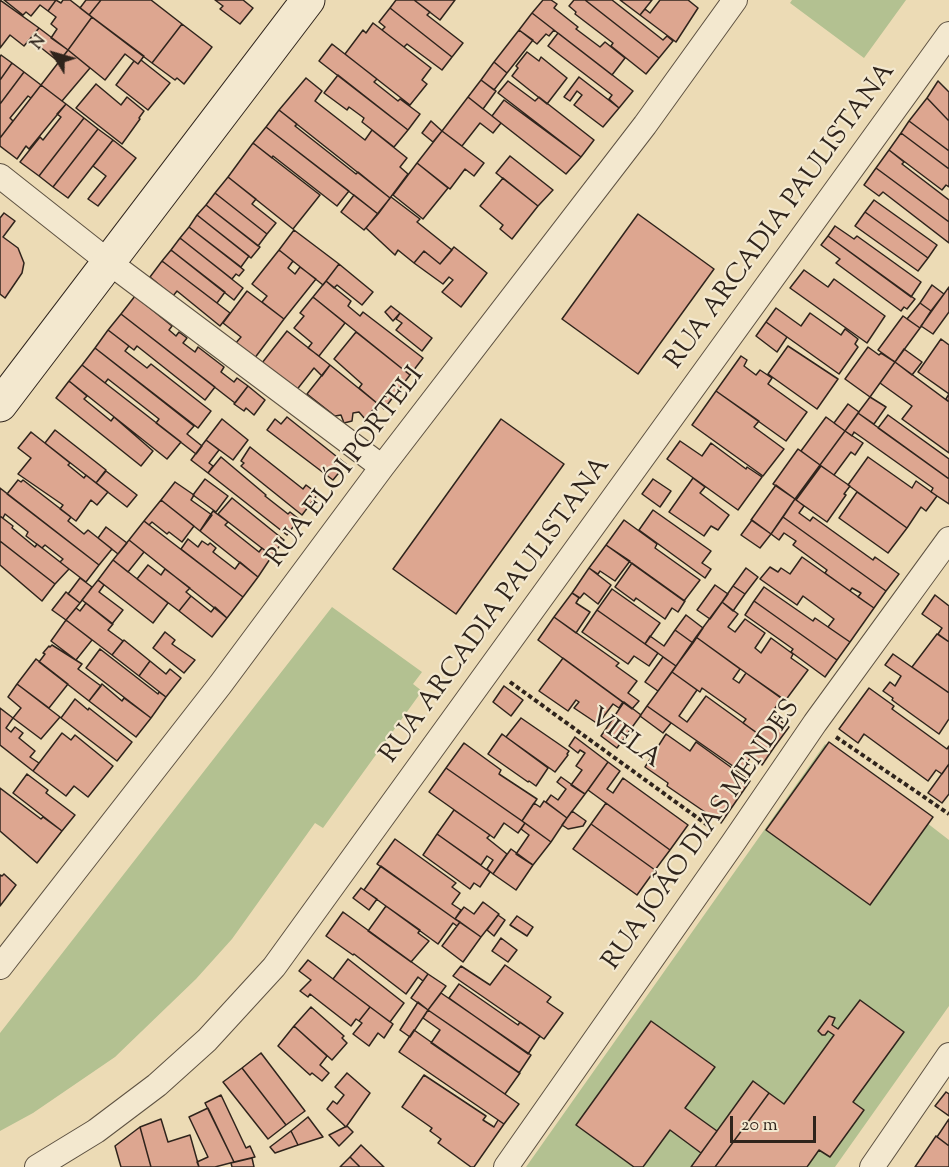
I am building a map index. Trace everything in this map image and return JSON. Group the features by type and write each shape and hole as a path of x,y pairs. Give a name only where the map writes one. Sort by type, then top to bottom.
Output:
{"street":[{"path":"0,405 308,0"},
{"name":"RUA ELÓI PORTELI","path":"0,967 220,685 382,467 645,124 735,0"},
{"name":"RUA ARCADIA PAULISTANA","path":"37,1167 96,1131 157,1085 207,1040 269,973 949,34"},
{"path":"0,177 110,263 382,467"},
{"name":"RUA JOÃO DIAS MENDES","path":"506,1167 734,843 815,723 949,539"},
{"path":"872,1167 949,1055"}],"path":[{"name":"VIELA","path":"491,669 734,843"},
{"path":"815,723 949,814"}],"green space":[{"path":"792,0 906,0 864,58 790,3"},
{"path":"332,607 422,672 413,684 422,691 323,828 315,823 232,939 196,979 115,1057 33,1113 0,1131 0,1033"},
{"path":"825,744 949,840 949,1006 835,1167 526,1167"}],"building":[{"path":"0,0 39,28 24,46 10,35 0,48"},
{"path":"4,0 56,0 48,11 40,5 31,16 26,12 23,15"},
{"path":"56,0 61,3 63,0 70,0 92,17 68,50 51,38 57,29 51,24 56,17 48,11"},
{"path":"86,0 101,0 89,15 80,8"},
{"path":"101,0 151,0 182,24 152,63 89,15"},
{"path":"215,0 243,0 253,8 240,24 220,9 223,6"},
{"path":"396,0 414,0 430,12 427,15 463,43 452,57 390,8"},
{"path":"414,0 455,0 440,20"},
{"path":"543,0 551,0 557,4 554,8 600,47 605,42 625,58 612,75 532,13"},
{"path":"574,0 585,0 659,58 646,74 611,46 613,43 575,14 576,12 569,6"},
{"path":"585,0 612,0 663,40 667,36 673,41 659,58"},
{"path":"620,0 652,0 640,15"},
{"path":"660,0 688,0 698,8 676,42 640,15 645,9 650,13"},
{"path":"390,8 452,57 442,70 407,44 404,47 382,30 385,27 379,22"},
{"path":"532,13 554,30 549,36 546,34 537,44 519,30"},
{"path":"92,17 144,56 138,64 125,54 105,80 68,50"},
{"path":"373,23 431,68 422,80 427,84 410,105 345,54 363,30 366,33"},
{"path":"182,24 212,47 184,84 152,63"},
{"path":"39,28 68,50 59,62 30,39"},
{"path":"519,30 533,40 507,73 494,62"},
{"path":"558,33 633,91 619,108 609,99 612,95 548,46"},
{"path":"332,44 377,79 374,82 398,101 400,99 420,114 408,130 319,61"},
{"path":"68,50 90,68 62,101 41,85"},
{"path":"527,52 539,61 541,57 567,78 547,104 512,76 518,68 516,66"},
{"path":"1,55 12,63 0,80 0,57"},
{"path":"141,60 170,83 148,110 116,85 134,61 138,64"},
{"path":"494,62 507,73 494,90 481,80"},
{"path":"12,63 24,72 0,104 0,80"},
{"path":"24,72 41,85 31,98 28,96 10,118 13,121 0,138 0,104"},
{"path":"338,75 408,130 394,147 362,122 364,118 349,107 347,110 324,93"},
{"path":"579,77 619,108 603,127 574,105 582,95 577,91 570,101 564,97"},
{"path":"306,78 322,91 315,101 365,140 372,130 407,158 400,167 408,174 390,198 279,110"},
{"path":"481,80 496,91 483,109 468,97"},
{"path":"508,81 535,101 539,97 594,140 581,157 498,93"},
{"path":"938,81 949,92 949,121 927,98"},
{"path":"96,84 121,105 127,97 144,111 122,144 76,108"},
{"path":"41,85 66,104 29,149 26,146 17,159 0,146 0,138"},
{"path":"468,97 501,123 493,133 480,123 462,146 442,131"},
{"path":"927,98 949,121 949,151 909,121"},
{"path":"504,100 581,157 566,174 492,116"},
{"path":"66,104 84,118 39,176 20,162 40,137 43,140 61,117 57,114"},
{"path":"279,110 297,124 295,126 390,198 378,214 266,127"},
{"path":"84,118 98,129 53,187 39,176"},
{"path":"431,121 442,131 433,142 422,133"},
{"path":"909,121 949,151 949,169 901,133"},
{"path":"266,127 349,191 337,206 253,143"},
{"path":"98,129 113,140 68,198 53,187"},
{"path":"442,131 484,163 474,176 465,169 450,189 417,163"},
{"path":"901,133 949,169 949,187 946,185 942,190 889,150"},
{"path":"113,140 136,158 98,206 88,199 106,176 93,166"},
{"path":"253,143 320,195 293,229 228,177"},
{"path":"889,150 904,162 902,164 949,200 949,222 876,168"},
{"path":"510,156 553,190 538,206 496,173"},
{"path":"417,163 448,188 423,219 393,195"},
{"path":"876,168 949,222 949,243 883,192 879,196 864,185"},
{"path":"228,177 256,199 252,204 276,223 267,234 215,193"},
{"path":"503,178 538,206 512,239 500,229 503,225 480,206"},
{"path":"215,193 267,234 258,246 206,205"},
{"path":"354,195 378,214 364,230 341,212"},
{"path":"391,197 420,219 417,222 452,250 440,264 424,251 414,263 398,250 395,255 366,228"},
{"path":"874,200 937,245 928,258 865,212"},
{"path":"206,205 260,247 251,258 197,215"},
{"path":"865,212 928,258 918,271 855,226"},
{"path":"4,213 15,221 3,237 18,248 24,263 22,273 5,298 0,294 0,218"},
{"path":"638,214 714,269 638,374 562,319"},
{"path":"197,215 249,256 241,267 189,227"},
{"path":"835,226 854,239 857,236 921,282 911,297 828,236"},
{"path":"189,227 244,270 239,276 236,274 232,279 180,238"},
{"path":"294,230 339,264 323,285 279,250"},
{"path":"828,236 915,299 907,309 904,307 901,311 836,263 840,259 821,245"},
{"path":"180,238 243,288 234,300 171,250"},
{"path":"454,247 487,273 461,307 442,292 453,280 449,277 443,284 414,263 424,251 440,264"},
{"path":"171,250 225,292 217,303 162,261"},
{"path":"279,250 293,261 288,268 295,274 300,267 316,279 284,319 262,302 267,296 252,284"},
{"path":"162,261 230,313 220,326 177,291 173,296 150,277"},
{"path":"339,264 373,292 362,305 337,285 334,288 326,281"},
{"path":"804,270 828,287 834,279 885,316 867,343 790,288"},
{"path":"326,281 351,301 348,306 360,316 363,312 423,358 410,375 313,297"},
{"path":"932,285 944,294 931,311 920,303"},
{"path":"949,287 949,312 933,334 921,326"},
{"path":"247,291 284,319 254,359 235,344 241,337 223,323"},
{"path":"135,296 172,326 169,330 176,336 179,332 187,338 183,343 195,352 198,347 224,367 221,372 234,382 237,378 248,386 235,403 121,314"},
{"path":"313,297 345,323 319,356 308,348 312,343 294,328 304,316 300,313"},
{"path":"920,303 931,311 920,328 907,319"},
{"path":"391,306 400,313 393,321 385,312"},
{"path":"776,308 801,326 810,313 841,335 845,329 858,339 855,344 858,347 839,374 766,322"},
{"path":"400,313 432,338 422,351 396,330 402,323 396,319"},
{"path":"121,314 215,387 205,400 137,346 134,350 108,330"},
{"path":"903,316 920,328 895,362 878,350"},
{"path":"766,322 787,337 777,352 756,336"},
{"path":"108,330 129,346 125,351 147,368 151,364 211,411 198,428 95,348"},
{"path":"287,331 330,365 322,376 314,368 295,392 262,363"},
{"path":"356,332 410,375 384,409 359,388 362,384 334,359"},
{"path":"941,339 949,345 949,394 918,372"},
{"path":"788,346 838,379 817,409 768,374"},
{"path":"868,347 895,362 870,397 845,379"},
{"path":"95,348 194,426 187,434 202,446 196,454 156,423 159,419 108,379 105,383 82,365"},
{"path":"904,349 922,362 912,375 895,362"},
{"path":"741,356 747,360 744,366 756,375 760,370 772,378 768,384 807,412 786,441 716,391"},
{"path":"895,362 949,402 949,453 902,419 912,406 880,383"},
{"path":"82,365 181,442 167,459 69,381"},
{"path":"330,365 378,404 365,419 359,412 353,413 352,421 344,423 341,415 335,416 307,394"},
{"path":"69,381 87,396 84,399 111,421 114,417 153,451 141,466 56,398"},
{"path":"248,386 265,400 254,415 246,408 244,411 234,404"},
{"path":"716,391 759,421 754,427 784,449 763,476 692,425"},
{"path":"870,397 886,407 874,424 858,413"},
{"path":"848,404 859,412 845,431 834,423"},
{"path":"858,413 949,479 949,504 931,492 933,488 854,432 852,436 845,431"},
{"path":"888,415 949,459 949,479 878,428"},
{"path":"287,417 346,464 333,480 267,430 275,419 281,424"},
{"path":"826,417 845,431 820,465 801,451"},
{"path":"222,419 248,440 233,460 206,440"},
{"path":"501,419 564,464 456,614 393,569"},
{"path":"55,430 106,470 96,483 45,443"},
{"path":"845,431 863,443 855,455 851,452 834,475 820,465"},
{"path":"31,432 70,463 68,465 84,478 86,475 108,492 97,505 91,500 76,521 60,509 63,505 18,474 31,458 18,448"},
{"path":"206,440 219,450 209,463 213,466 208,473 191,460"},
{"path":"680,441 702,456 711,443 746,469 747,467 762,477 738,510 667,459"},
{"path":"250,447 303,489 306,485 318,494 302,515 241,466 244,463 241,461"},
{"path":"798,449 820,465 795,499 773,484"},
{"path":"221,457 265,496 288,514 290,512 299,519 287,535 208,473"},
{"path":"868,457 912,488 916,481 937,496 926,511 921,507 907,528 848,485"},
{"path":"821,466 850,486 827,522 796,500"},
{"path":"106,471 137,495 127,507 96,483"},
{"path":"693,478 705,487 700,493 729,515 718,530 711,526 704,536 669,512"},
{"path":"205,479 228,496 216,512 193,495"},
{"path":"653,479 671,491 660,507 642,494"},
{"path":"18,480 21,482 23,480 71,517 68,521 84,534 88,530 112,549 99,565 7,494"},
{"path":"175,482 194,495 191,500 212,515 200,531 161,500"},
{"path":"776,485 795,499 771,534 751,520"},
{"path":"0,488 99,565 86,582 60,562 63,559 45,545 42,548 26,536 28,532 5,514 3,518 0,516"},
{"path":"857,492 907,528 888,553 839,518"},
{"path":"232,498 284,540 272,556 218,514"},
{"path":"795,499 804,506 799,513 810,521 813,517 873,560 875,557 899,574 886,591 783,517"},
{"path":"161,500 194,526 182,542 152,522 149,525 144,521"},
{"path":"653,510 711,551 702,563 711,569 705,578 639,530"},
{"path":"213,511 228,522 225,525 259,552 262,548 272,556 258,577 200,531"},
{"path":"0,516 35,547 37,544 69,569 55,584 0,541"},
{"path":"783,517 886,591 874,608 858,597 861,593 852,588 850,591 825,573 827,570 793,545 796,541 784,533 779,540 771,534"},
{"path":"624,520 657,544 655,548 700,580 684,601 606,545"},
{"path":"752,520 771,534 760,548 741,535"},
{"path":"144,521 243,597 227,618 129,540"},
{"path":"106,527 127,543 118,554 98,538"},
{"path":"188,539 198,547 202,541 208,545 210,543 216,548 213,552 235,569 240,562 258,577 243,597 181,549"},
{"path":"129,540 144,552 128,572 113,560"},
{"path":"0,541 55,584 42,601 0,565"},
{"path":"606,545 630,561 615,581 600,571 598,574 589,568"},
{"path":"802,557 874,608 850,642 828,627 834,619 803,596 797,605 760,579 770,567 778,572 781,568 790,574"},
{"path":"113,560 168,603 153,623 98,580"},
{"path":"632,563 685,601 678,612 672,608 665,619 636,598 634,601 615,587"},
{"path":"148,565 161,575 165,569 190,588 186,592 191,596 179,611 137,579"},
{"path":"589,568 611,585 598,604 584,593 580,598 572,593"},
{"path":"746,568 758,577 745,594 733,586"},
{"path":"80,578 92,587 80,603 68,594"},
{"path":"98,580 104,585 99,592 123,610 112,624 82,600"},
{"path":"715,585 728,594 710,619 697,610"},
{"path":"733,586 745,594 733,611 722,602"},
{"path":"764,587 813,621 815,618 850,642 837,660 754,601"},
{"path":"612,589 660,623 645,644 597,610"},
{"path":"66,592 80,603 66,620 52,610"},
{"path":"572,593 579,598 576,603 590,612 576,633 554,617"},
{"path":"935,595 949,606 949,642 938,634 942,628 922,614"},
{"path":"191,596 211,612 215,607 227,618 212,637 179,611"},
{"path":"754,601 837,660 825,677 791,652 793,649 745,615"},
{"path":"722,602 738,614 728,627 735,632 745,619 765,633 755,648 761,653 771,638 793,654 791,658 808,670 785,701 696,637"},
{"path":"86,603 113,624 108,630 123,641 112,655 66,620 76,608 80,611"},
{"path":"597,610 658,653 649,666 634,656 628,664 582,632"},
{"path":"686,615 703,628 693,643 675,630"},
{"path":"554,617 619,663 616,666 637,681 628,693 639,701 632,709 538,640"},
{"path":"66,620 92,640 76,660 51,641"},
{"path":"675,630 693,643 676,666 645,644 650,636 664,646"},
{"path":"165,632 175,640 172,644 195,660 184,673 153,648"},
{"path":"937,634 949,642 949,693 912,667"},
{"path":"696,637 740,669 733,679 739,683 746,673 782,698 771,714 789,727 775,746 743,723 746,719 702,688 700,692 672,672"},
{"path":"124,640 150,661 139,676 112,655"},
{"path":"52,645 82,664 78,669 101,686 89,701 39,662 45,654 43,653"},
{"path":"100,649 158,694 159,692 166,697 151,718 86,668"},
{"path":"893,654 949,693 949,719 939,734 883,691 890,682 895,686 901,676 885,665"},
{"path":"663,657 676,666 658,691 645,682"},
{"path":"563,658 623,702 619,708 613,704 598,724 574,708 579,702 576,700 568,711 539,691"},
{"path":"36,659 68,684 49,708 17,684"},
{"path":"150,661 166,674 170,669 181,678 166,697 139,676"},
{"path":"672,672 697,690 679,716 687,722 706,696 775,746 762,765 751,757 740,771 647,706"},
{"path":"17,684 60,717 41,739 13,718 21,708 8,697"},
{"path":"102,684 122,701 124,698 151,718 136,737 89,701"},
{"path":"504,686 523,700 511,716 493,702"},
{"path":"869,688 894,706 892,709 947,749 949,746 949,764 942,774 936,770 928,781 864,734 858,743 839,729"},
{"path":"75,699 132,742 117,761 61,718"},
{"path":"624,702 641,715 617,748 601,736"},
{"path":"647,706 671,723 663,733 640,716"},
{"path":"0,708 13,718 6,728 11,732 15,727 23,733 19,738 35,751 30,757 39,763 33,771 0,745"},
{"path":"521,718 569,751 555,772 506,737"},
{"path":"62,733 71,740 75,735 113,766 88,797 74,786 66,796 33,771"},
{"path":"502,734 548,768 536,786 488,754"},
{"path":"666,734 690,751 696,742 750,781 721,823 667,786 668,783 645,767"},
{"path":"575,737 608,762 585,794 571,785 582,770 576,766 585,753 580,750 578,753 569,746"},
{"path":"829,742 933,817 870,905 766,830"},
{"path":"464,743 501,770 499,774 537,799 522,821 446,768"},
{"path":"608,762 620,771 607,789 613,793 623,778 688,825 670,850 588,790"},
{"path":"949,764 949,794 942,803 928,793"},
{"path":"446,768 525,823 518,833 504,823 494,838 429,792"},
{"path":"27,774 48,790 46,793 75,815 62,831 13,793"},
{"path":"561,777 585,794 567,818 546,802 551,795 558,800 566,789 557,782"},
{"path":"0,788 41,819 43,817 62,831 37,863 0,831"},
{"path":"544,801 567,818 551,842 522,821 534,803 540,807"},
{"path":"606,803 670,850 655,870 591,824"},
{"path":"454,810 490,835 487,838 507,854 493,874 487,869 493,860 487,856 481,865 437,834"},
{"path":"572,811 586,821 583,826 568,829 562,825"},
{"path":"525,823 551,842 533,865 516,854 529,835 521,829"},
{"path":"591,824 655,870 637,895 573,849"},
{"path":"437,834 490,872 480,887 474,883 470,889 423,855"},
{"path":"395,839 456,883 452,887 460,893 452,904 461,910 455,919 377,864"},
{"path":"511,849 533,865 516,890 493,874"},
{"path":"381,866 460,922 457,926 453,923 438,944 364,890"},
{"path":"4,874 16,885 0,906 0,875"},
{"path":"361,888 377,899 369,910 353,898"},
{"path":"483,902 499,914 481,937 455,919 464,907 474,914"},
{"path":"386,906 420,930 418,933 429,941 411,962 368,931"},
{"path":"343,912 428,974 423,981 418,977 406,994 354,954 326,936"},
{"path":"498,915 505,920 494,936 487,930"},
{"path":"517,916 533,927 527,936 510,925"},
{"path":"460,922 481,937 463,962 442,946"},
{"path":"501,938 517,950 508,962 492,951"},
{"path":"348,959 404,1003 390,1022 333,979"},
{"path":"308,960 370,1007 359,1021 356,1019 351,1026 310,994 308,997 300,991 311,980 299,971"},
{"path":"505,965 551,997 547,1002 563,1013 544,1039 453,976 461,966 490,985"},
{"path":"428,974 446,986 428,1010 411,998"},
{"path":"459,984 518,1025 520,1022 540,1036 528,1054 449,998"},
{"path":"441,993 531,1055 519,1073 428,1010"},
{"path":"860,1000 904,1032 853,1102 864,1110 830,1157 819,1150 807,1167 715,1167 769,1093 784,1104 834,1035 828,1031 822,1035 818,1031 829,1016 835,1018 832,1025 838,1029"},
{"path":"418,1002 428,1010 410,1037 400,1030"},
{"path":"311,1007 344,1036 342,1038 347,1043 332,1060 294,1026"},
{"path":"370,1007 393,1024 384,1038 378,1033 369,1046 353,1034 362,1023 359,1021"},
{"path":"428,1010 520,1073 505,1094 431,1043 440,1030 423,1018"},
{"path":"651,1021 715,1067 685,1108 717,1131 701,1153 670,1130 643,1167 634,1167 576,1125"},
{"path":"294,1026 327,1056 320,1065 329,1073 322,1081 312,1073 310,1075 278,1046"},
{"path":"414,1030 519,1104 504,1124 399,1052"},
{"path":"261,1053 305,1111 286,1125 242,1068"},
{"path":"242,1068 286,1125 268,1139 223,1082"},
{"path":"347,1073 370,1093 346,1127 327,1109 333,1101 337,1104 344,1095 335,1087"},
{"path":"424,1075 486,1116 483,1120 494,1127 498,1120 504,1124 474,1167 438,1143 441,1139 430,1131 432,1128 402,1107"},
{"path":"753,1081 769,1093 715,1167 691,1167"},
{"path":"946,1092 949,1094 949,1116 935,1106"},
{"path":"221,1095 246,1148 250,1146 255,1157 234,1162 205,1103"},
{"path":"208,1108 234,1162 215,1167 199,1167 197,1162 208,1157 189,1117"},
{"path":"308,1117 323,1137 298,1145 291,1131"},
{"path":"161,1119 168,1142 190,1135 199,1167 151,1167 140,1127"},
{"path":"949,1119 949,1146 937,1137"},
{"path":"347,1126 353,1132 339,1146 329,1135"},
{"path":"140,1127 151,1167 121,1167 115,1146"},
{"path":"291,1131 298,1145 275,1153 270,1147"},
{"path":"936,1136 949,1146 949,1167 915,1167"},
{"path":"361,1145 384,1167 360,1167 350,1157"},
{"path":"350,1157 360,1167 340,1167"},
{"path":"252,1158 254,1167 232,1167 231,1163"}]}
